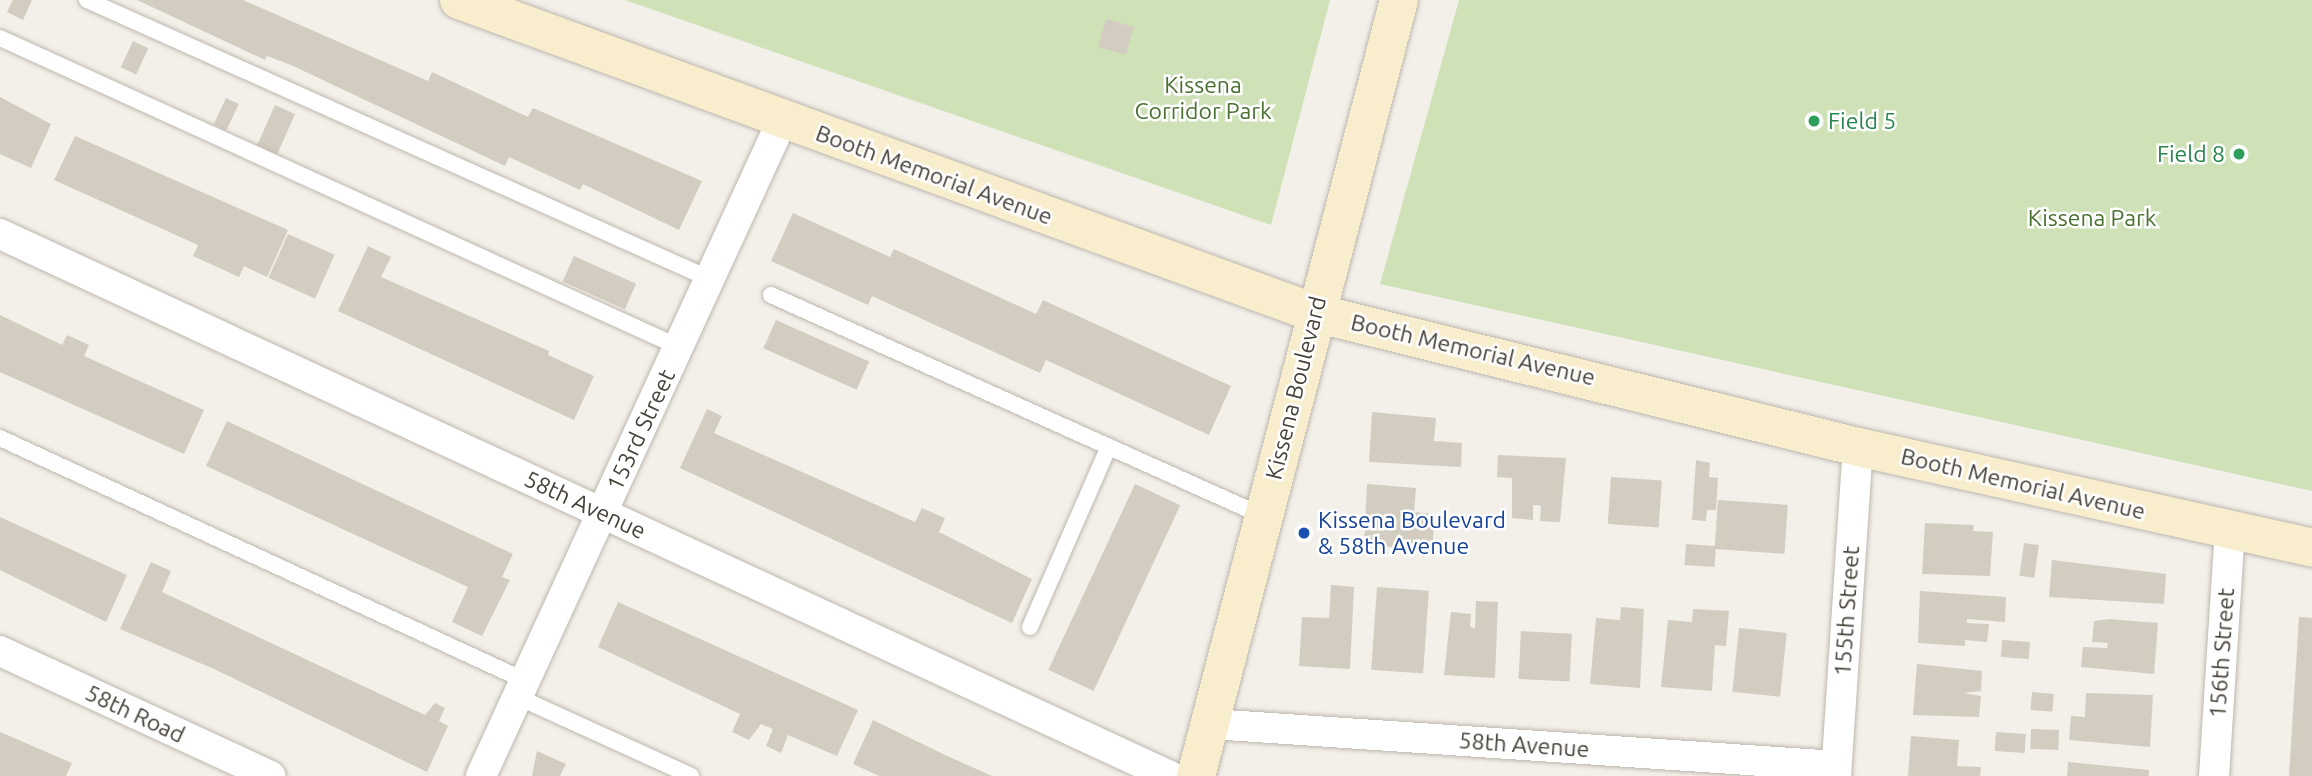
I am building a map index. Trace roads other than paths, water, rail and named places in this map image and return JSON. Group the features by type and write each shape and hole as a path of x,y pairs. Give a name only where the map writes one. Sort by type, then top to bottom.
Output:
{"street":[{"name":"Booth Memorial Avenue","path":"459,0 782,121 1315,313 1858,447 2312,548"},
{"name":"Kissena Boulevard","path":"1196,776 1399,0"},
{"name":"153rd Street","path":"481,776 782,121"},
{"name":"58th Avenue","path":"0,234 1170,776"},
{"name":"155th Street","path":"1836,771 1858,447"},
{"name":"156th Street","path":"2214,776 2230,530"},
{"name":"58th Road","path":"0,651 270,776"},
{"name":"58th Avenue","path":"1211,724 1836,771"}],"lane":[{"path":"88,0 710,279"},
{"path":"0,38 679,347"},
{"path":"771,295 1263,516"},
{"path":"0,438 522,689 691,776"},
{"path":"1030,627 1109,446"}],"place":[{"name":"Field 5","path":"1814,121"},
{"name":"Field 8","path":"2239,154"},
{"name":"Kissena Boulevard & 58th Avenue","path":"1304,533"}],"park label":[{"name":"Kissena Corridor Park","path":"1203,98"},
{"name":"Kissena Park","path":"2092,218"}]}
